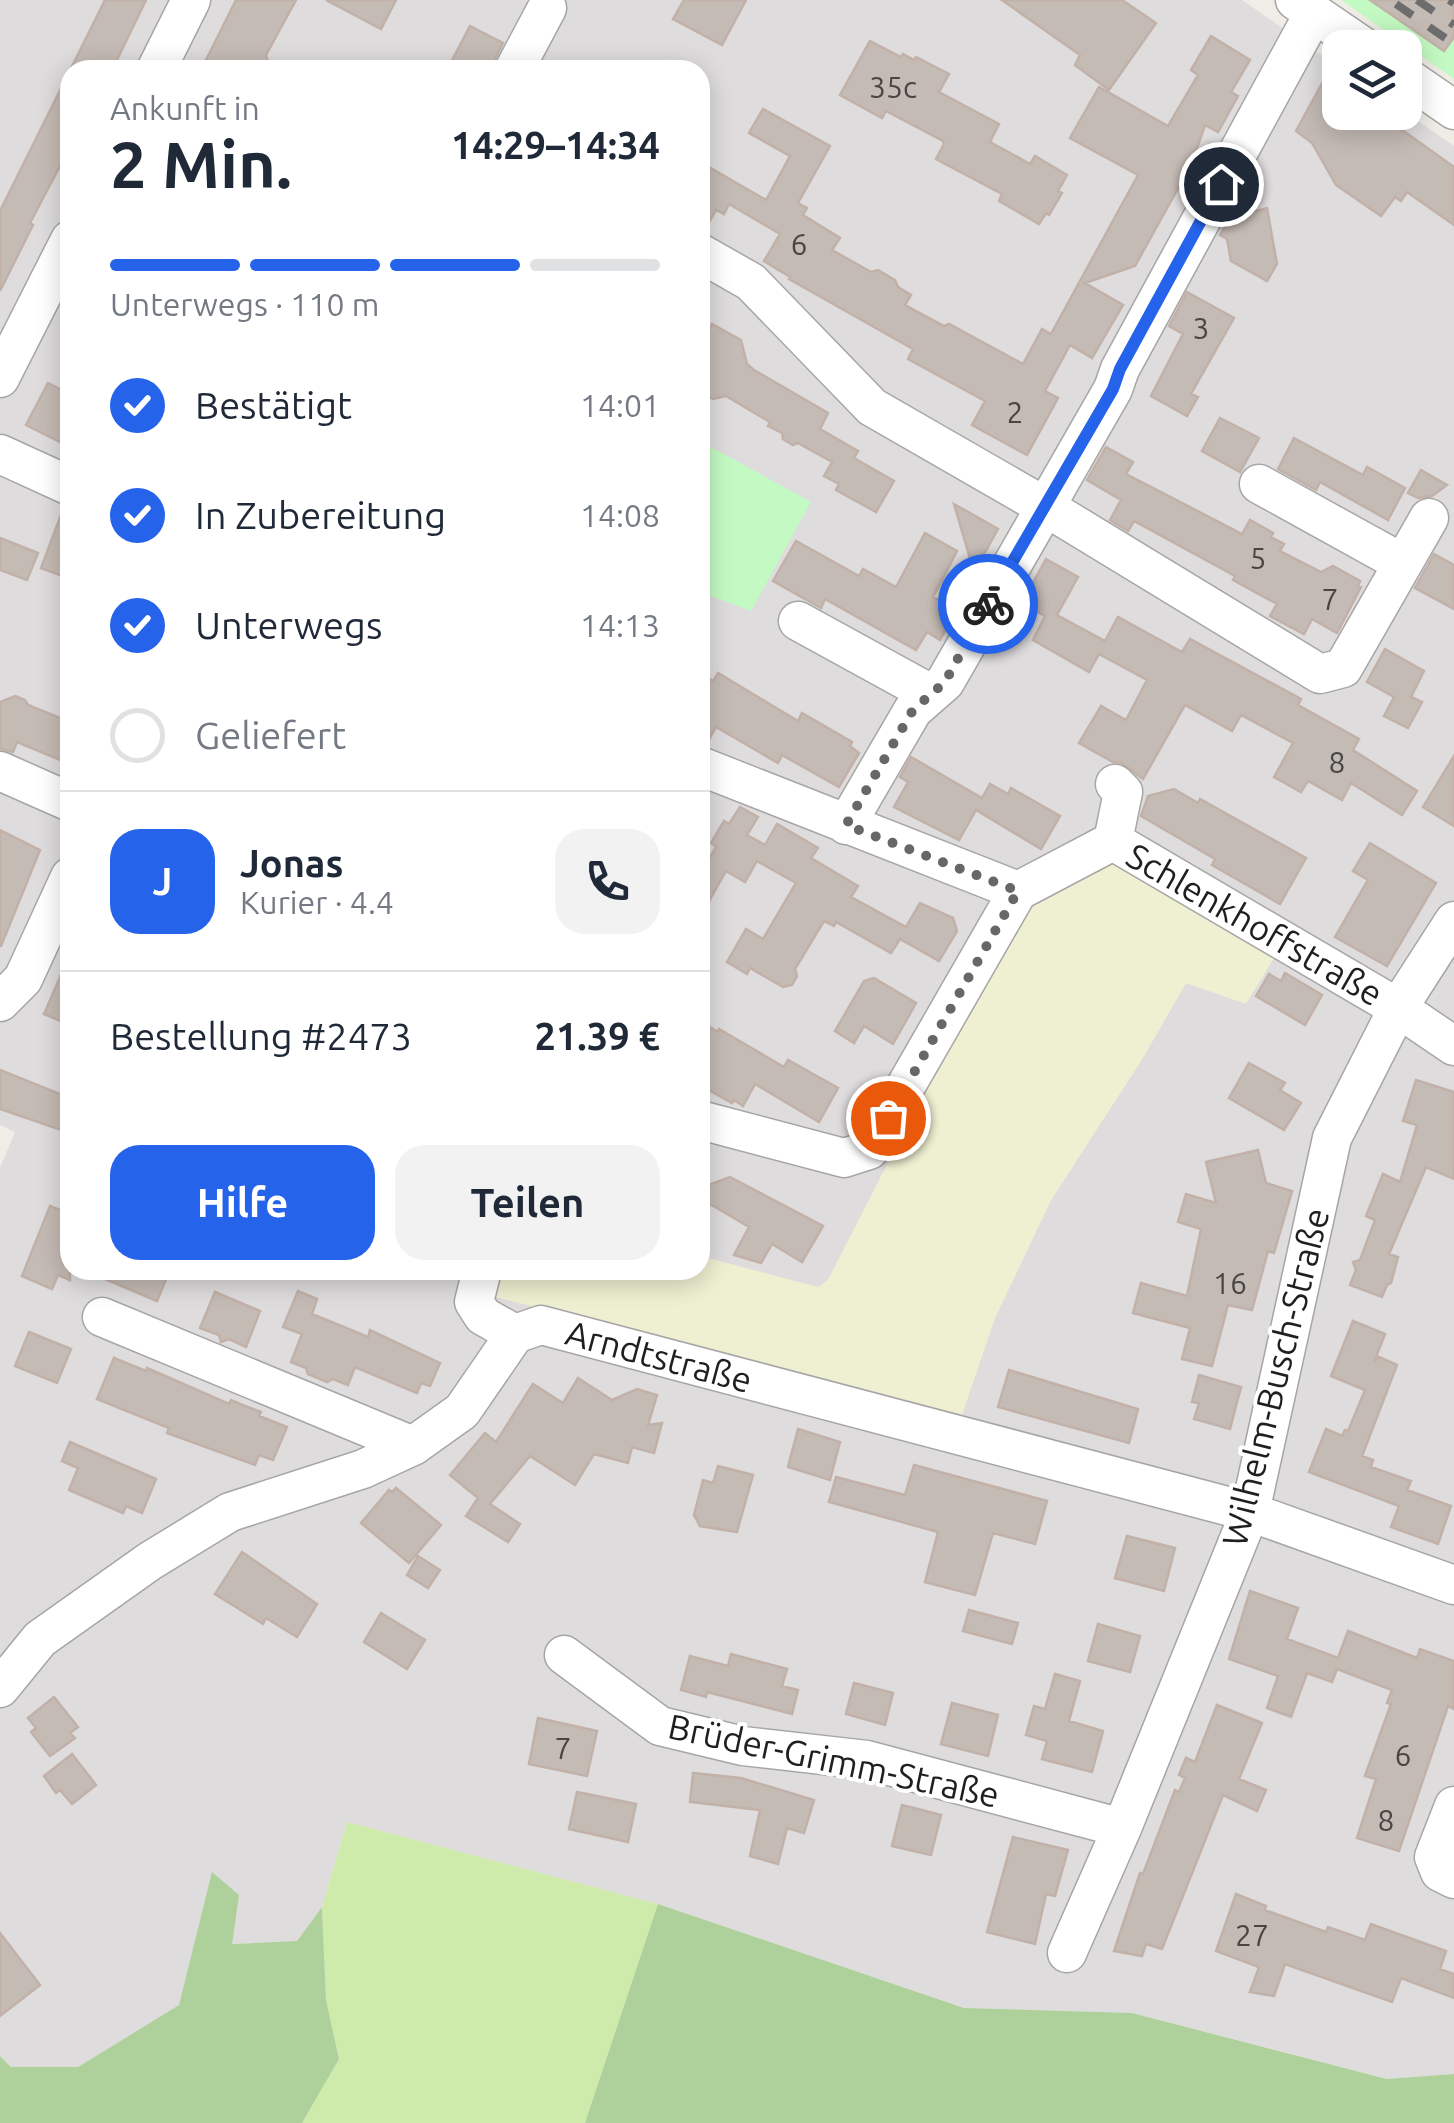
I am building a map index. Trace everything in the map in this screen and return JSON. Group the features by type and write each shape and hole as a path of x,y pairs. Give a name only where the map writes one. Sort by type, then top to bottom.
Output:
{"street":[{"path":"161,60 191,0"},
{"path":"846,825 913,710 945,682 1113,389 1305,6 1339,30"},
{"path":"519,60 547,8"},
{"path":"1422,88 1454,110"},
{"path":"710,258 751,282 872,407 1044,506 1320,674 1344,668 1429,518"},
{"path":"0,378 60,260"},
{"path":"0,454 60,481"},
{"path":"1259,484 1402,563"},
{"path":"798,621 931,694"},
{"path":"0,771 60,798"},
{"path":"710,776 1018,891 869,1150 844,1158 710,1123"},
{"name":"Schlenkhoffstraße","path":"1113,841 1123,792 1115,784"},
{"name":"Schlenkhoffstraße","path":"1018,891 1113,841"},
{"name":"Schlenkhoffstraße","path":"1113,841 1398,1008 1454,1046"},
{"path":"0,1002 23,978 60,898"},
{"name":"Wilhelm-Busch-Straße","path":"1067,1953 1250,1512 1332,1138 1398,1008 1454,922"},
{"path":"480,1280 474,1302 483,1316 515,1334"},
{"path":"102,1317 413,1446"},
{"name":"Arndtstraße","path":"0,1688 40,1639 150,1561 230,1512 362,1469 413,1446 462,1411 515,1334 540,1324 1250,1512 1454,1585"},
{"name":"Brüder-Grimm-Straße","path":"564,1655 660,1726 742,1746 867,1760 1122,1828"},
{"path":"1454,1806 1434,1857 1440,1872 1454,1878"}],"shaded area":[{"path":"0,0 1242,0 1322,56 1322,130 1422,130 1422,124 1454,146 1454,2074 1388,2079 1132,2013 964,2008 658,1904 347,1822 322,1907 297,1941 231,1944 213,1872 179,2005 78,2067 11,2067 0,2056 0,1168 15,1132 0,1125"}],"green space":[{"path":"1341,0 1454,0 1454,79 1422,57 1422,30 1384,30"},
{"path":"710,446 811,502 751,611 710,596"},
{"path":"1105,861 1133,863 1279,950 1246,1004 1186,983 1051,1200 995,1318 962,1415 495,1297 495,1280 710,1280 710,1259 818,1287 828,1280 1013,919 1034,897"},
{"path":"347,1822 658,1904 585,2123 302,2123 339,2059 326,2000 322,1907"},
{"path":"212,1872 239,1895 232,1944 297,1941 322,1907 326,2000 339,2059 302,2123 0,2123 0,2056 11,2067 78,2067 179,2005"},
{"path":"658,1904 964,2008 1132,2013 1387,2079 1454,2074 1454,2123 585,2123"}],"building":[{"path":"105,0 146,0 117,60 75,60"},
{"path":"236,0 296,0 266,55 267,60 206,60"},
{"path":"326,0 396,0 381,29"},
{"path":"684,0 746,0 722,45 673,19"},
{"path":"1002,0 1122,0 1156,23 1109,90 1075,65 1080,55"},
{"path":"1370,0 1454,0 1454,37 1444,51 1422,36 1422,30 1414,30"},
{"path":"470,26 503,43 494,60 452,60"},
{"path":"1211,36 1250,60 1231,92 1238,96 1218,132 1205,125 1192,163 1135,266 1085,283 1123,305 1092,358 1070,345 1045,391 1058,398 1027,455 972,425 985,401 908,359 913,349 764,261 780,234 729,204 724,214 716,210 710,220 710,168 766,200 790,156 749,133 763,109 830,146 798,203 807,208 803,215 840,238 832,250 871,272 878,270 895,280 898,287 911,295 905,305 1023,364 1042,329 1051,334 1138,175 1070,138 1099,87 1168,126 1198,75 1191,70"},
{"path":"870,41 949,74 939,92 999,124 990,142 1030,164 1035,156 1067,175 1049,215 1046,213 1039,224 999,201 1002,194 936,159 943,141 886,111 882,118 840,95"},
{"path":"1322,83 1322,130 1402,130 1454,167 1454,225 1407,192 1401,201 1395,197 1381,216 1336,185 1312,143 1296,131"},
{"path":"60,90 60,166 0,291 0,211"},
{"path":"1239,201 1257,211 1267,208 1277,264 1267,281 1231,261 1227,239 1220,235"},
{"path":"1187,292 1234,318 1191,394 1198,397 1187,416 1151,396 1183,334 1169,326"},
{"path":"712,324 741,340 747,364 828,413 820,429 858,451 854,458 894,481 876,512 836,490 839,484 824,476 832,462 783,439 782,433 768,426 770,422 726,396 710,397"},
{"path":"48,383 60,389 60,442 26,425"},
{"path":"1220,418 1259,438 1240,472 1202,451"},
{"path":"1294,438 1363,475 1367,467 1405,488 1388,520 1320,482 1316,490 1278,469"},
{"path":"1106,447 1133,462 1126,474 1242,534 1250,520 1284,544 1280,551 1321,572 1333,566 1360,581 1361,587 1337,633 1312,619 1304,634 1270,616 1277,604 1233,580 1235,576 1134,521 1128,531 1110,520 1121,500 1087,480"},
{"path":"1421,470 1447,485 1432,496 1418,498 1408,493"},
{"path":"954,504 998,529 974,572"},
{"path":"60,518 60,575 41,568"},
{"path":"925,533 957,551 933,597 957,610 940,640 927,632 916,650 825,599 821,608 773,581 796,541 859,576 863,569 896,587"},
{"path":"0,538 38,553 27,580 0,570"},
{"path":"1434,554 1454,565 1454,609 1415,588"},
{"path":"1046,559 1078,577 1057,615 1105,641 1118,617 1182,652 1190,639 1301,699 1298,705 1359,739 1353,750 1417,791 1402,815 1351,783 1342,800 1308,781 1301,792 1274,777 1293,743 1241,715 1232,731 1185,705 1143,779 1122,763 1079,743 1101,706 1126,720 1147,680 1099,654 1089,672 1033,640 1045,616 1022,603"},
{"path":"1385,649 1424,671 1411,697 1422,702 1408,728 1384,716 1394,697 1367,682"},
{"path":"718,673 798,721 802,713 852,742 850,746 859,753 839,787 782,755 778,763 716,727 710,738 710,679 713,681"},
{"path":"15,696 60,718 60,760 17,742 13,752 0,749 0,702"},
{"path":"1454,756 1454,826 1423,807"},
{"path":"911,757 982,798 990,784 1008,794 1011,788 1060,816 1041,849 976,810 959,840 894,807 908,782 900,777"},
{"path":"1174,789 1198,803 1200,799 1306,858 1280,904 1212,865 1215,859 1141,816 1148,796"},
{"path":"740,807 758,817 747,835 765,845 777,824 818,848 811,858 858,886 851,897 906,927 920,903 953,918 957,931 939,961 900,939 891,953 836,922 834,926 824,921 795,969 797,976 792,985 783,987 750,968 747,974 727,962 746,929 763,939 796,883 757,861 745,882 726,871 710,899 710,857 716,847 711,843 724,821 729,824"},
{"path":"0,830 40,850 1,946 0,946"},
{"path":"1370,843 1436,883 1387,966 1335,937 1368,880 1353,871"},
{"path":"1285,973 1322,995 1305,1025 1256,996 1269,974 1281,981"},
{"path":"60,977 60,1021 44,1014"},
{"path":"874,978 916,1003 893,1044 864,1026 854,1043 835,1031 864,981"},
{"path":"710,1027 784,1067 788,1060 838,1088 819,1122 755,1084 743,1106 734,1100 732,1103 710,1091"},
{"path":"1249,1063 1285,1083 1280,1090 1301,1103 1284,1130 1229,1098"},
{"path":"0,1070 60,1094 60,1130 0,1109"},
{"path":"1416,1080 1454,1092 1454,1179 1426,1167 1389,1254 1398,1257 1391,1283 1382,1297 1350,1285 1356,1270 1353,1262 1360,1260 1375,1220 1366,1216 1383,1174 1400,1182 1417,1125 1403,1121"},
{"path":"1258,1150 1266,1183 1292,1191 1274,1253 1268,1251 1252,1310 1228,1305 1212,1366 1182,1359 1190,1328 1133,1313 1141,1283 1187,1296 1201,1229 1178,1222 1186,1194 1216,1203 1206,1162"},
{"path":"730,1177 823,1226 802,1262 772,1244 761,1263 734,1255 749,1227 710,1204 710,1184"},
{"path":"50,1206 60,1210 60,1276 52,1289 22,1276"},
{"path":"108,1280 166,1280 157,1301"},
{"path":"298,1291 317,1299 312,1314 368,1337 370,1330 440,1363 430,1386 421,1383 417,1393 355,1367 348,1385 333,1379 327,1382 291,1362 302,1334 283,1327"},
{"path":"215,1292 260,1311 246,1347 229,1339 221,1342 219,1335 200,1328"},
{"path":"1353,1321 1385,1334 1374,1362 1379,1357 1397,1365 1362,1456 1373,1460 1371,1467 1411,1481 1407,1490 1451,1506 1438,1544 1391,1527 1399,1506 1309,1472 1326,1429 1342,1436 1348,1431 1365,1390 1331,1376"},
{"path":"29,1332 71,1349 57,1383 15,1366"},
{"path":"114,1358 229,1404 231,1400 287,1427 273,1460 259,1455 255,1465 167,1433 169,1428 97,1399"},
{"path":"1009,1370 1138,1409 1129,1443 998,1407"},
{"path":"1199,1375 1241,1387 1230,1429 1194,1419 1199,1403 1192,1402"},
{"path":"578,1378 612,1400 637,1389 657,1395 648,1425 662,1423 654,1453 632,1447 628,1463 594,1454 575,1485 530,1456 490,1504 520,1524 508,1542 466,1516 478,1498 450,1475 485,1433 496,1442 533,1384 563,1403"},
{"path":"798,1429 840,1442 830,1480 788,1467"},
{"path":"70,1442 156,1479 142,1513 126,1506 123,1513 69,1490 78,1468 62,1461"},
{"path":"914,1465 1047,1501 1035,1544 993,1533 975,1595 925,1582 938,1532 829,1502 836,1477 905,1495"},
{"path":"718,1466 753,1475 737,1532 700,1526 694,1515 703,1480 713,1483"},
{"path":"396,1488 441,1525 409,1563 361,1523 389,1490"},
{"path":"1127,1536 1175,1548 1164,1591 1115,1578"},
{"path":"242,1552 317,1604 297,1637 266,1618 263,1624 215,1594"},
{"path":"418,1556 440,1570 428,1588 407,1575"},
{"path":"1250,1591 1298,1608 1287,1639 1338,1658 1348,1631 1417,1658 1420,1649 1454,1661 1454,1709 1448,1706 1399,1851 1357,1838 1376,1779 1365,1776 1391,1704 1387,1703 1392,1690 1337,1669 1332,1682 1307,1673 1291,1717 1267,1708 1278,1676 1229,1659"},
{"path":"969,1610 1018,1623 1012,1644 963,1631"},
{"path":"381,1613 425,1640 407,1669 364,1642"},
{"path":"1098,1624 1140,1636 1130,1672 1088,1661"},
{"path":"731,1654 787,1669 782,1686 798,1690 792,1714 707,1692 706,1697 681,1690 690,1656 728,1666"},
{"path":"1055,1674 1080,1681 1069,1721 1103,1731 1092,1772 1042,1759 1047,1741 1026,1735 1034,1706 1045,1709"},
{"path":"854,1683 893,1693 885,1725 846,1714"},
{"path":"54,1697 78,1727 70,1733 75,1738 50,1756 31,1732 36,1728 28,1718"},
{"path":"952,1703 998,1715 988,1756 941,1744"},
{"path":"1217,1705 1262,1723 1239,1779 1266,1790 1257,1811 1223,1795 1162,1949 1146,1944 1142,1956 1114,1951 1140,1873 1143,1874 1175,1790 1179,1792 1185,1778 1179,1775 1186,1758 1195,1762"},
{"path":"538,1718 597,1731 587,1776 529,1764"},
{"path":"72,1754 96,1785 72,1804 60,1790 56,1793 44,1776"},
{"path":"693,1773 741,1778 814,1800 804,1833 787,1828 778,1864 750,1856 760,1810 690,1802"},
{"path":"577,1792 636,1804 628,1842 569,1829"},
{"path":"902,1805 941,1815 931,1855 892,1846"},
{"path":"1013,1837 1068,1850 1055,1896 1046,1894 1035,1944 987,1932"},
{"path":"1236,1894 1266,1906 1265,1910 1326,1932 1328,1927 1365,1940 1371,1924 1446,1951 1440,1969 1454,1974 1454,1998 1401,1978 1392,2002 1285,1964 1274,1996 1250,1992 1259,1967 1216,1951"},
{"path":"0,1933 40,1985 0,2016"}],"railway":[{"path":"1417,0 1454,25"},
{"path":"1449,0 1454,3"},
{"path":"1396,4 1451,42"}],"way so far":[{"path":"888,1118 1018,891 846,825 913,710 945,682 988,604"}],"route":[{"path":"988,604 1113,389 1120,369 1221,184"}]}
